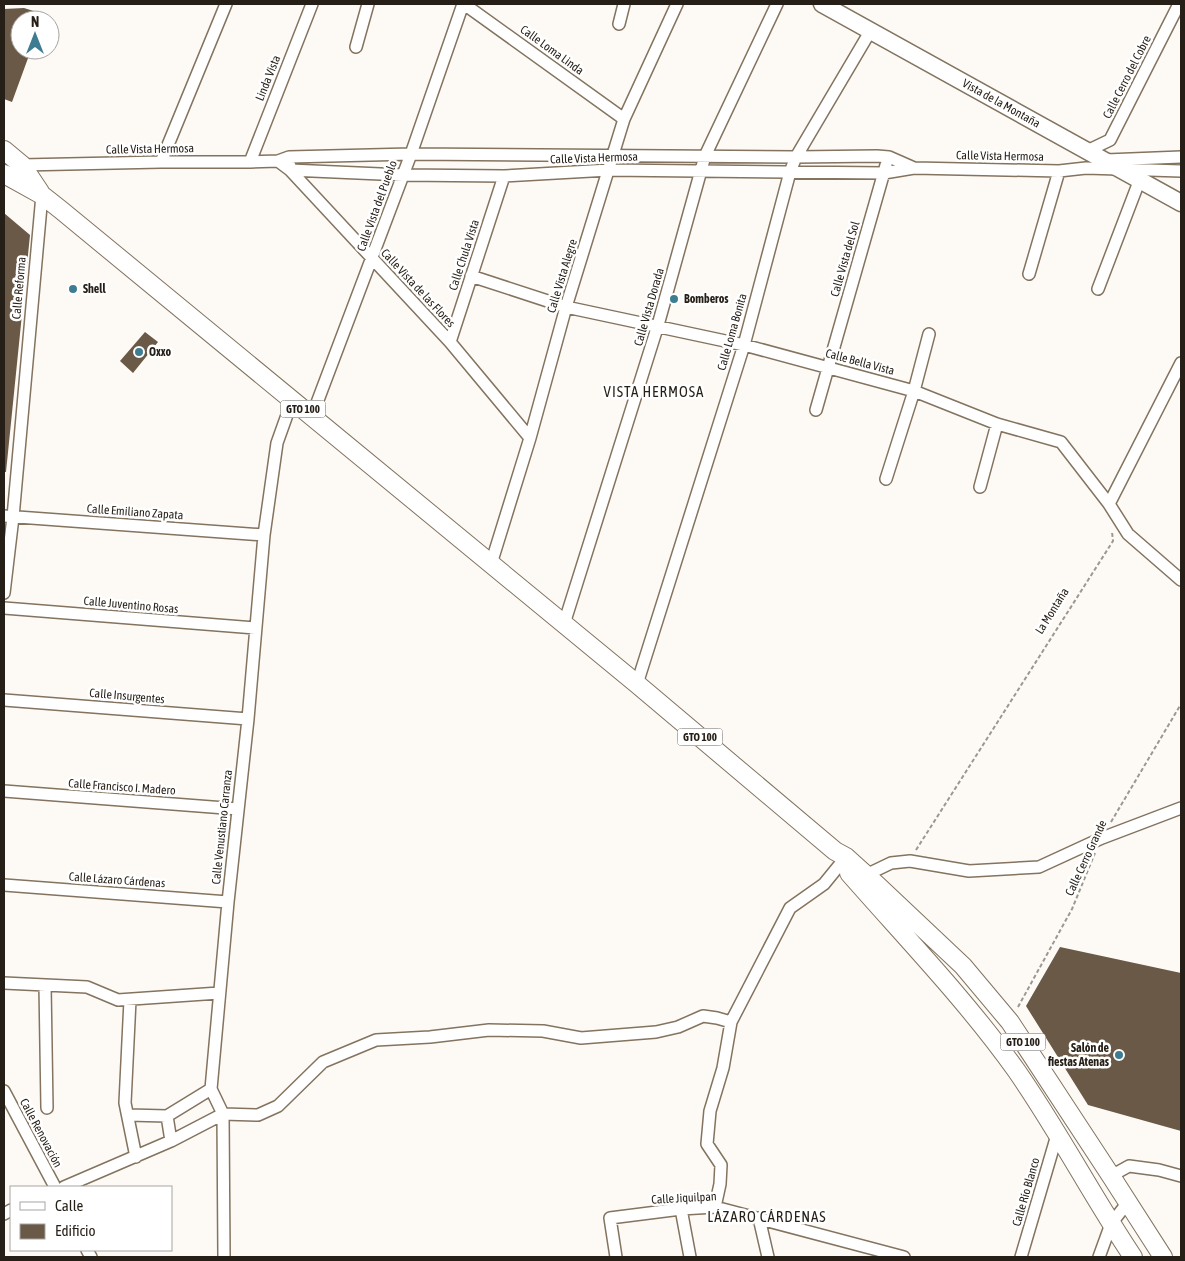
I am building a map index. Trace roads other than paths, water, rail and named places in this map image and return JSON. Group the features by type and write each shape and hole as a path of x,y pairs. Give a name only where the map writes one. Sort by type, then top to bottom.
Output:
{"main road":[{"name":"GTO 100","path":"4,150 22,165 42,195"},
{"name":"GTO 100","path":"5,175 42,195 637,684 840,857 866,875 963,966 1010,1022 1163,1257"},
{"name":"GTO 100","path":"840,857 983,1025 1017,1071 1132,1257"}],"street":[{"path":"161,162 226,4"},
{"name":"Linda Vista","path":"250,162 312,4"},
{"path":"356,47 368,4"},
{"name":"Calle Loma Linda","path":"464,4 624,119"},
{"name":"Calle Vista del Pueblo","path":"312,416 411,154 464,4"},
{"path":"619,24 624,4"},
{"name":"Calle Vista Alegre","path":"491,564 530,438 566,307 624,119 677,4"},
{"name":"Calle Vista Dorada","path":"564,624 658,325 705,156 777,4"},
{"name":"Vista de la Montaña","path":"822,4 1181,203"},
{"name":"Calle Cerro del Cobre","path":"1087,151 1110,140 1179,4"},
{"name":"Calle Loma Bonita","path":"637,684 744,344 790,172 796,157 871,30"},
{"name":"Calle Vista Hermosa","path":"22,165 250,162 411,154 889,157 914,168"},
{"name":"Calle Vista del Sol","path":"816,410 889,157"},
{"name":"Calle Vista Hermosa","path":"1086,168 1103,160 1181,157"},
{"path":"283,159 290,170"},
{"path":"5,175 22,165"},
{"name":"Calle Vista Hermosa","path":"290,170 403,175 504,176 609,170 884,172 914,168 1059,171 1086,168 1181,172"},
{"name":"Calle Vista de las Flores","path":"290,170 450,342 530,438"},
{"path":"1029,274 1059,171"},
{"name":"Calle Chula Vista","path":"450,342 504,176"},
{"path":"1098,289 1140,179"},
{"name":"Calle Reforma","path":"4,593 8,516 42,195"},
{"name":"Calle Bella Vista","path":"471,276 566,307 744,344 914,391 997,424 1061,442 1109,504 1128,534 1181,580"},
{"path":"886,479 914,391 929,334"},
{"path":"1109,504 1181,363"},
{"name":"Calle Venustiano Carranza","path":"211,1089 228,902 248,719 264,536 277,443 292,400"},
{"path":"980,487 997,424"},
{"name":"Calle Emiliano Zapata","path":"8,516 264,536"},
{"name":"Calle Juventino Rosas","path":"4,608 256,628"},
{"name":"Calle Insurgentes","path":"4,700 248,719"},
{"name":"Calle Francisco I. Madero","path":"4,791 238,809"},
{"path":"866,875 891,863 910,861 969,871 1039,867 1102,838 1181,808"},
{"path":"715,1207 720,1184 721,1165 707,1144 710,1111 723,1068 731,1022 790,908 824,884 840,857"},
{"name":"Calle Lázaro Cárdenas","path":"4,885 228,902"},
{"path":"4,983 87,987 118,1000 220,993"},
{"path":"45,985 47,1108"},
{"path":"130,1000 125,1103 136,1157"},
{"path":"66,1186 171,1141 223,1114 258,1115 278,1106 324,1062 376,1040 430,1037 488,1030 543,1031 581,1038 656,1032 678,1027 703,1016 731,1022"},
{"path":"128,1115 167,1116 211,1089 223,1114 224,1257"},
{"name":"Calle Renovación","path":"4,1091 54,1186"},
{"path":"167,1116 171,1141"},
{"name":"Calle Río Blanco","path":"1021,1257 1057,1135"},
{"path":"1111,1176 1129,1166 1159,1170 1181,1176"},
{"path":"1099,1257 1111,1224 1128,1202"},
{"name":"Calle Jiquilpan","path":"616,1257 610,1218 715,1207 759,1218 871,1253 904,1257"},
{"path":"681,1210 690,1257"},
{"path":"759,1218 768,1257"}],"place":[{"name":"Shell","path":"73,289"},
{"name":"Bomberos","path":"674,299"},
{"name":"Oxxo","path":"139,352"},
{"name":"Salón de fiestas Atenas","path":"1119,1055"}],"district":[{"name":"VISTA HERMOSA","path":"654,392"},
{"name":"LÁZARO CÁRDENAS","path":"767,1217"}]}
